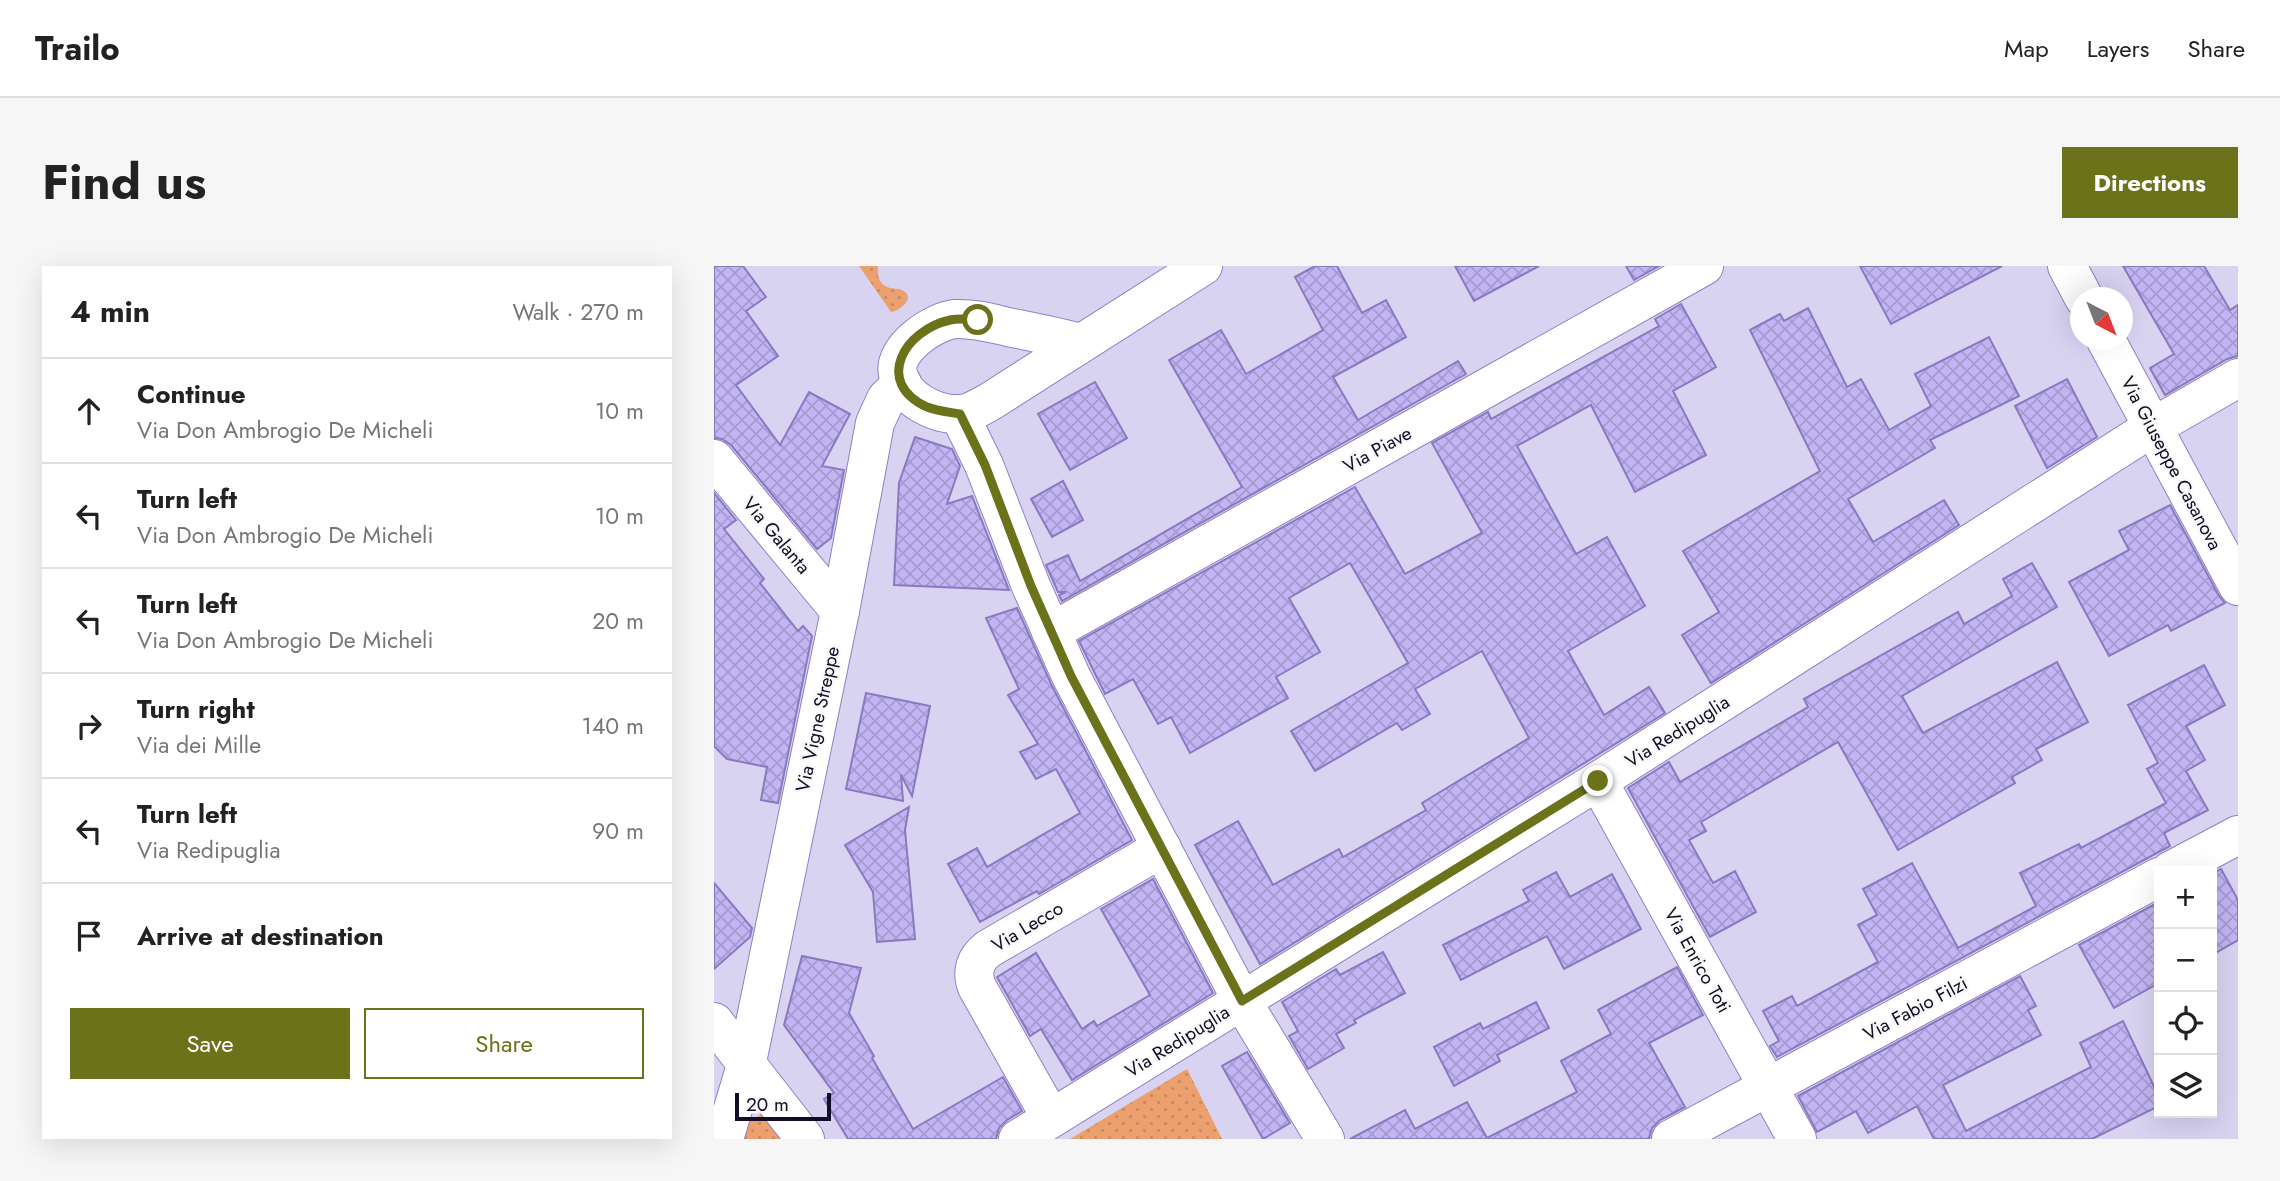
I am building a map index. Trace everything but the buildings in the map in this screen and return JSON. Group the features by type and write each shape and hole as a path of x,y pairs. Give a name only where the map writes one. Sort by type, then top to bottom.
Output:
{"street":[{"path":"1082,343 978,320 950,320 926,330 917,337 904,352 897,367 898,374 911,396 920,403 937,410 960,414 990,401 1082,343 1203,266"},
{"name":"Via Piave","path":"1051,632 1704,266"},
{"path":"2067,266 2078,287"},
{"name":"Via Giuseppe Casanova","path":"2111,350 2238,586"},
{"name":"Via Redipuglia","path":"1018,1139 1598,781 2153,427 2238,377"},
{"name":"Via Vigne Streppe","path":"724,1139 747,1062 840,611 875,423 886,399 902,383"},
{"path":"960,414 985,465 1071,676 1242,1001 1325,1139"},
{"name":"Via Galanta","path":"714,460 840,611"},
{"name":"Via Enrico Toti","path":"1598,781 1797,1139"},
{"path":"2179,866 2238,835"},
{"name":"Via Lecco","path":"1051,1118 977,987 975,965 988,949 1162,848"},
{"name":"Via Fabio Filzi","path":"1671,1139 2154,880"},
{"path":"714,1022 805,1139"}],"shaded area":[{"path":"859,266 878,266 881,282 886,287 900,289 906,293 906,303 891,312"},
{"path":"1187,1069 1222,1139 1070,1139"},
{"path":"771,1108 791,1139 740,1139 744,1125"}],"route":[{"path":"978,320 950,320 926,330 910,343 904,352 897,367 898,374 911,396 920,403 937,410 960,414 977,446 1031,586 1071,676 1242,1001 1598,781"}]}
